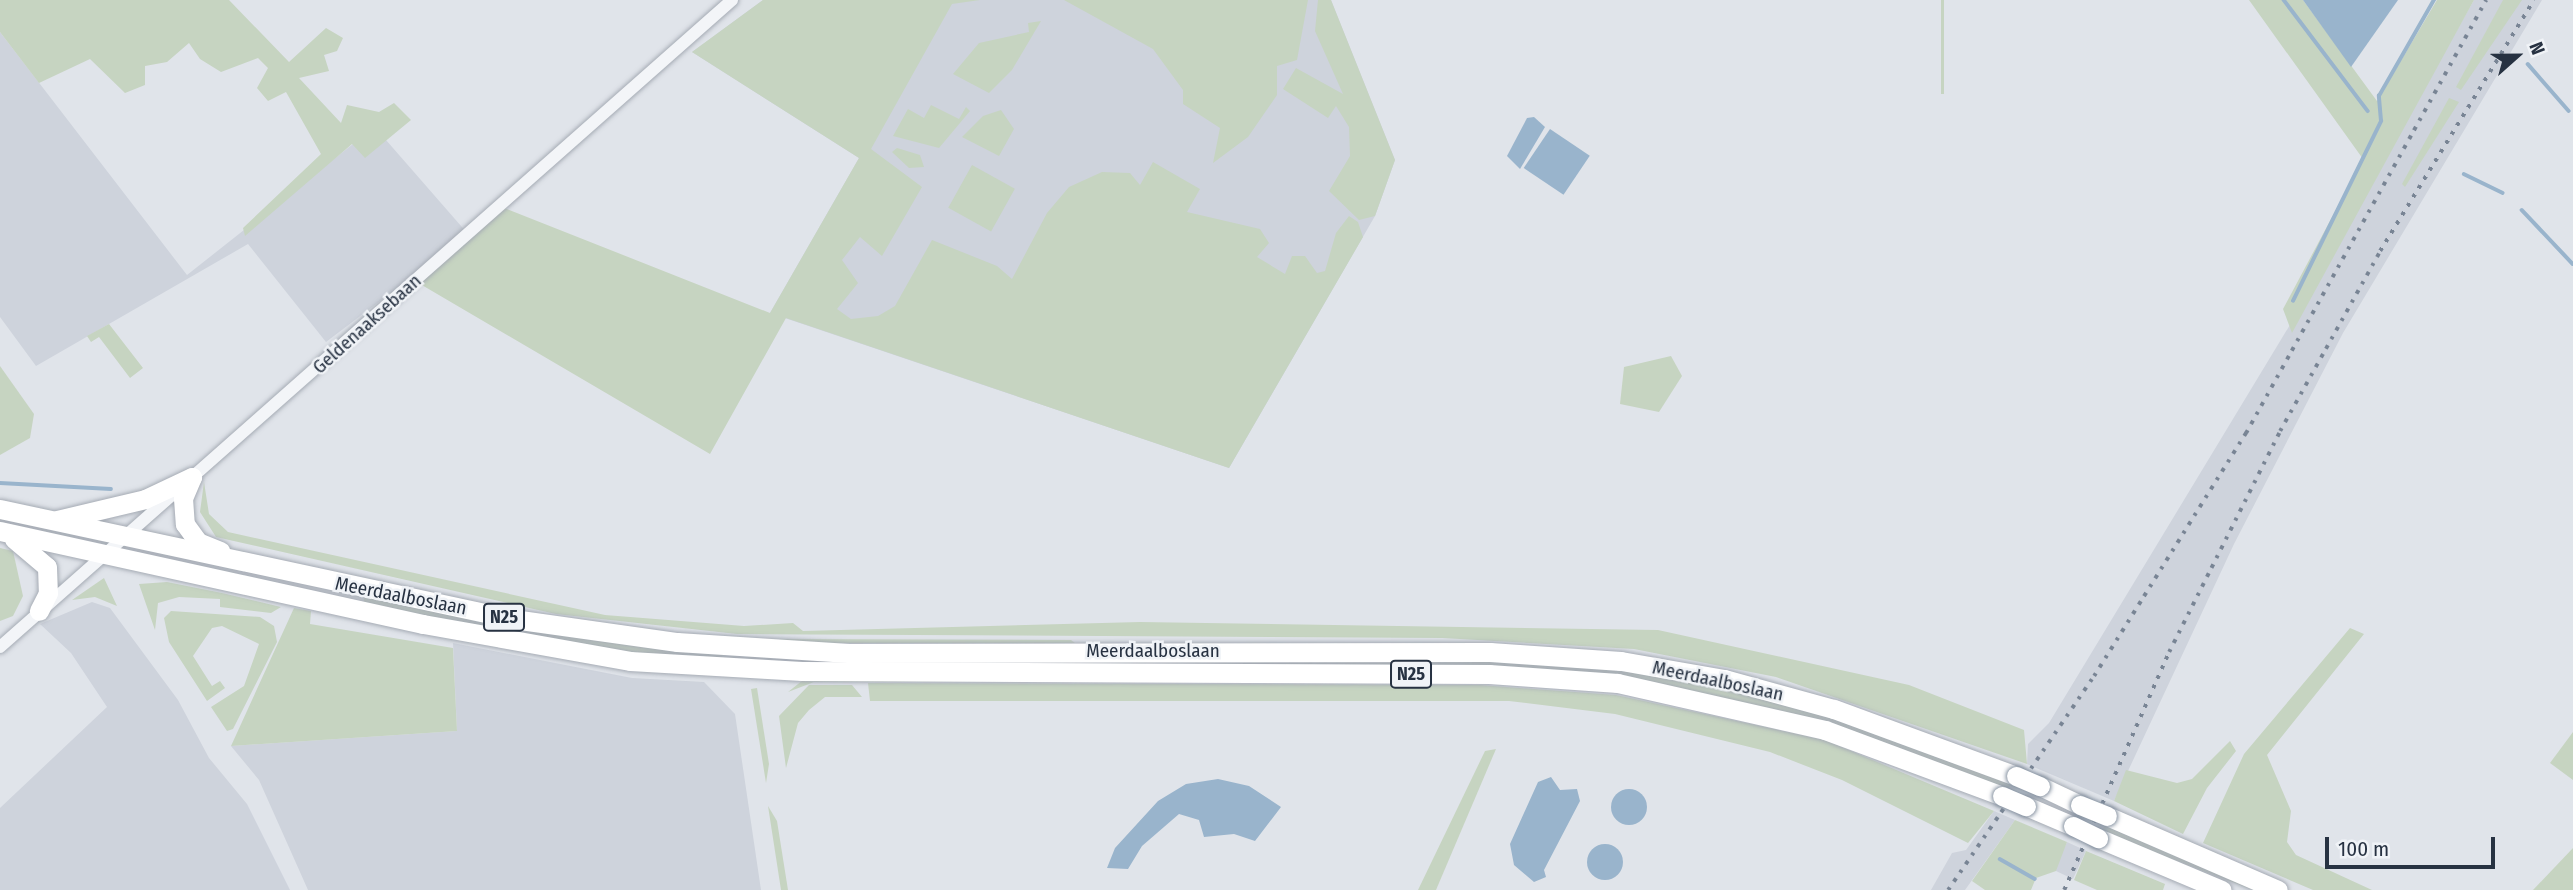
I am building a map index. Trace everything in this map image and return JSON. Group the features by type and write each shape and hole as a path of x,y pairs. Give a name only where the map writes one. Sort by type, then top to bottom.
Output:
{"highway":[{"path":"54,521 145,499 192,477"},
{"path":"192,477 182,513 192,537 260,567"},
{"name":"Meerdaalboslaan","path":"0,509 260,567 513,619 771,649 1490,652 1621,661 1724,679 1835,709 2016,776 2278,890"},
{"path":"0,532 44,561 48,586 39,611"},
{"name":"Meerdaalboslaan","path":"0,532 520,642 702,667 1489,674 1618,683 1825,730 2002,796 2222,890"}],"street":[{"name":"Geldenaaksebaan","path":"0,647 732,0"}],"shaded area":[{"path":"763,0 1331,0 1395,160 1375,216 1229,468 770,313 859,158 692,52"},
{"path":"2474,0 2542,0 2343,333 2234,544 2114,801 2027,764 2028,744 2049,723 2305,300"},
{"path":"0,32 187,275 353,144 386,140 468,234 326,342 248,244 36,366 0,317"},
{"path":"92,602 110,608 178,700 209,758 247,804 290,890 0,890 0,808 107,707 71,653 40,624"},
{"path":"453,643 632,678 704,682 735,714 761,890 308,890 259,780 231,746 457,731"},
{"path":"1994,811 2015,820 1965,890 1931,890 1952,853 1966,850"},
{"path":"2067,842 2086,851 2073,879 2054,870"}],"green space":[{"path":"0,0 229,0 289,62 326,28 343,38 337,51 324,55 329,71 299,78 341,123 347,105 379,112 394,103 411,120 365,158 352,144 245,236 243,228 321,154 286,92 268,101 257,88 268,68 258,58 221,72 200,59 189,43 167,62 145,66 145,85 125,93 90,59 39,83 0,32"},
{"path":"763,0 980,0 952,4 871,149 922,187 882,256 860,237 842,260 858,283 837,309 851,319 878,316 895,306 932,240 997,266 1012,279 1047,213 1069,187 1102,172 1130,173 1140,185 1153,162 1200,189 1187,212 1260,229 1269,243 1257,257 1285,274 1292,256 1305,256 1317,273 1325,271 1336,233 1349,216 1358,222 1363,237 1229,468 786,318 710,454 415,281 499,206 770,313 859,158 692,52"},
{"path":"1064,0 1308,0 1297,60 1277,66 1277,95 1248,137 1213,163 1220,128 1183,104 1183,90 1153,49"},
{"path":"1318,0 1331,0 1395,160 1375,216 1359,220 1329,191 1350,156 1349,127 1336,106 1328,118 1283,89 1296,68 1343,94 1315,31"},
{"path":"1941,0 1944,0 1944,94 1941,94"},
{"path":"2249,0 2303,0 2377,101 2437,0 2474,0 2292,333 2283,309 2363,159"},
{"path":"2503,0 2522,0 2461,90 2456,87"},
{"path":"1041,21 1012,70 989,93 953,74 979,43 1029,32 1028,23"},
{"path":"2449,98 2459,102 2405,187 2402,184"},
{"path":"931,105 959,119 966,107 970,111 939,148 893,136 908,109 924,118"},
{"path":"1001,110 1014,129 999,156 962,137 983,116"},
{"path":"897,148 920,155 924,167 909,168 892,152"},
{"path":"972,165 1015,189 991,232 948,208"},
{"path":"109,324 143,368 130,378 99,337 91,342 87,336"},
{"path":"1671,356 1682,376 1659,412 1620,404 1624,367"},
{"path":"0,366 34,414 30,438 0,455"},
{"path":"204,482 209,514 228,532 605,615 744,626 793,623 803,631 1140,622 1658,630 1909,685 2024,730 2027,764 1776,677 1634,649 1442,638 737,634 556,614 216,537 200,512"},
{"path":"0,548 13,551 23,596 13,616 0,621"},
{"path":"104,578 117,606 95,597 72,600"},
{"path":"167,582 281,607 271,613 220,607 220,599 179,597 158,603 155,630 139,584"},
{"path":"365,595 723,652 722,661 629,654 363,604"},
{"path":"294,608 311,611 310,624 453,648 457,731 231,746"},
{"path":"171,611 260,617 274,626 277,642 233,729 227,731 211,707 244,686 259,644 222,626 212,628 193,656 212,686 220,681 225,688 207,701 169,642 164,618"},
{"path":"2350,628 2364,634 2267,755 2291,811 2287,842 2296,855 2372,890 2313,890 2203,843 2244,754"},
{"path":"779,639 1071,640 1075,643 779,643"},
{"path":"1497,657 1640,670 1821,710 2013,782 2006,792 1818,720 1638,679 785,664"},
{"path":"803,680 1134,682 814,682 788,692"},
{"path":"868,683 1480,685 1616,695 1825,740 1994,811 1968,843 1842,780 1770,752 1615,714 1509,701 870,701"},
{"path":"809,685 852,685 862,697 825,697 809,710 798,723 786,768 779,716"},
{"path":"757,688 769,764 766,783 751,689"},
{"path":"2573,732 2573,780 2550,763"},
{"path":"2230,741 2236,751 2207,788 2183,834 2114,801 2126,770 2177,783 2192,779"},
{"path":"1496,749 1436,890 1418,890 1485,751"},
{"path":"768,806 777,821 788,890 781,890"},
{"path":"2015,820 2067,842 2056,871 2036,878 2031,890 1985,890 1972,881"},
{"path":"2106,822 2235,880 2253,890 2102,832"},
{"path":"2573,848 2573,890 2533,890"},
{"path":"2086,851 2165,884 2163,890 2097,890 2074,880"}],"water":[{"path":"2303,0 2398,0 2351,67"},
{"path":"1534,117 1545,127 1520,169 1507,156 1527,118"},
{"path":"1550,129 1590,156 1564,195 1524,168"},
{"path":"1551,777 1560,790 1577,789 1580,801 1544,870 1546,877 1534,882 1514,865 1510,844 1538,782"},
{"path":"1218,779 1249,786 1281,807 1255,841 1234,834 1204,837 1199,820 1179,814 1142,846 1128,869 1107,868 1115,848 1158,801 1186,784"},
{"path":"1629,789 1642,794 1647,807 1642,820 1629,825 1616,820 1611,807 1616,794"},
{"path":"1605,844 1618,849 1623,862 1618,875 1605,880 1592,875 1587,862 1592,849"}],"waterway":[{"path":"2284,0 2368,111"},
{"path":"2293,301 2381,121 2379,96 2434,0"},
{"path":"2528,64 2569,111"},
{"path":"2464,174 2503,193"},
{"path":"2522,210 2573,264"},
{"path":"0,483 111,489"},
{"path":"2000,859 2035,879"}],"railway":[{"path":"1948,890 2094,676 2246,433 2486,0"},
{"path":"2064,890 2169,652 2280,431 2380,251 2534,0"}]}
